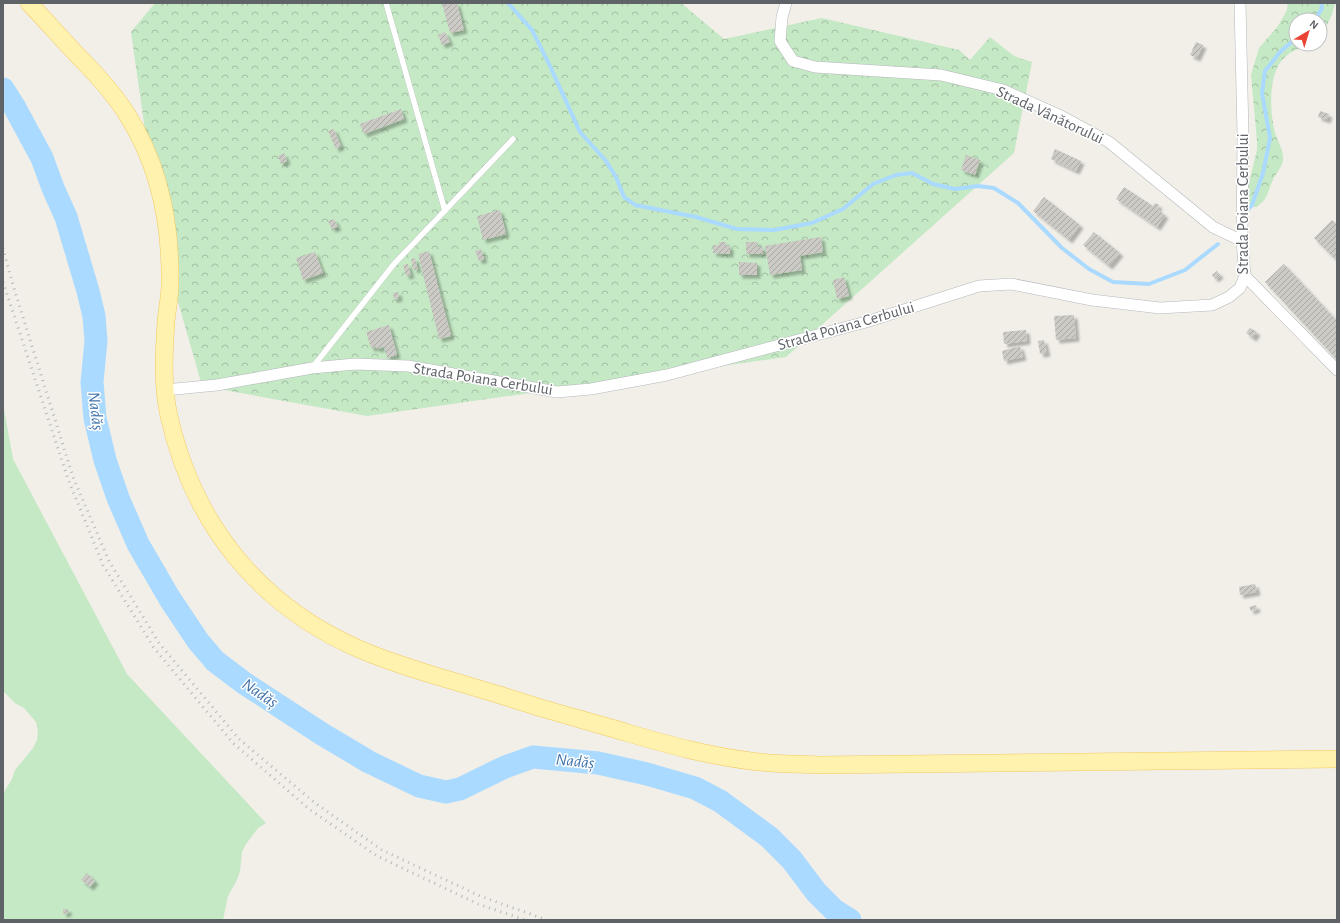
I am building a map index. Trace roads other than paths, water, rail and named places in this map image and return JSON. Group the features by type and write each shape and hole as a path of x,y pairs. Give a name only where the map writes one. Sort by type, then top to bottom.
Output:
{"main road":[{"path":"29,3 96,73 128,115 146,151 156,176 163,203 170,249 170,288 166,323 165,390 168,412 174,436 189,480 211,523 244,568 272,596 314,626 360,650 407,667 568,716 657,741 692,750 753,761 820,765 1337,759"}],"street":[{"name":"Strada Vânătorului","path":"786,3 782,17 780,41 793,61 816,67 941,75 1003,90 1061,116 1109,142 1213,227 1242,241"},
{"name":"Strada Poiana Cerbului","path":"165,390 217,385 312,368 355,364 408,366 557,392 592,389 668,375 866,322 979,286 1011,284 1092,300 1160,308 1212,305 1229,297 1240,288 1245,276 1242,241 1243,135 1240,3"},
{"path":"1245,276 1337,370"}],"lane":[{"path":"386,3 445,211"},
{"path":"312,368 394,264 513,139"}],"waterway":[{"path":"508,3 532,30 580,132 606,161 616,177 624,197 635,205 696,217 737,229 774,230 812,223 843,209 873,184 896,175 912,173 933,184 955,189 978,186 994,188 1018,203 1062,248 1089,269 1113,282 1149,284 1185,270 1218,244"},
{"path":"1320,12 1322,8 1321,3"},
{"path":"1245,213 1252,205 1263,173 1270,138 1262,93 1265,71 1280,52 1288,45"},
{"name":"Nadăș","path":"3,89 42,158 66,217 88,291 94,316 96,341 92,382 95,418 105,460 118,498 138,544 170,599 198,641 215,661 244,683 322,734 369,762 419,786 446,792 460,789 505,767 533,757 598,763 647,774 695,788 720,801 769,837 792,860 816,892 834,910 850,920"}],"railway":[{"path":"3,248 12,282 73,477 109,561 159,643 239,739 315,803 382,850 480,896 547,920"},
{"path":"3,282 68,479 103,565 154,648 233,743 309,809 377,856 478,904 525,920"}]}
